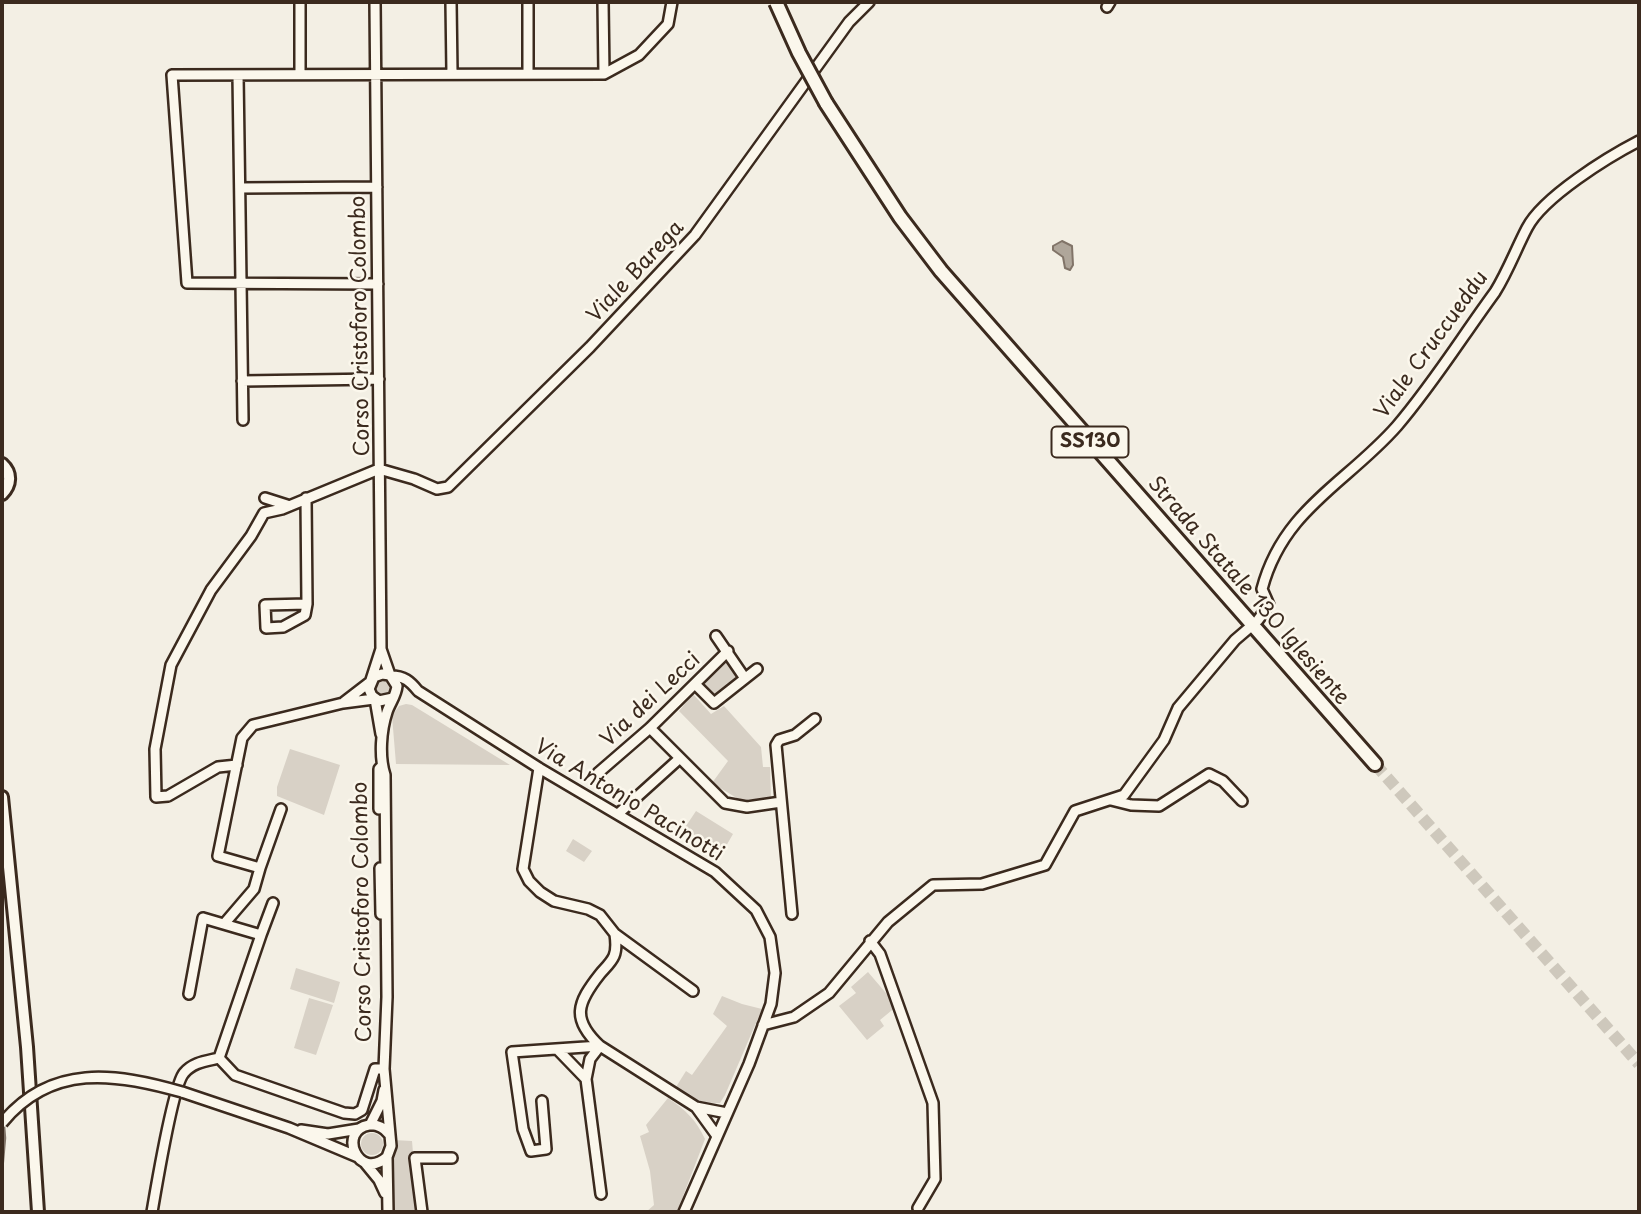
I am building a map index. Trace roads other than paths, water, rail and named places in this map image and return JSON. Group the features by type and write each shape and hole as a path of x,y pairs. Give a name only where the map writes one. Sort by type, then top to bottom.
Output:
{"highway":[{"name":"Strada Statale 130 Iglesiente","path":"776,2 826,103 900,216 941,271 1375,764"}],"main road":[{"path":"2,464 9,478 2,494"},
{"path":"2,797 27,1047 38,1212"},
{"path":"30,1212 36,1185"}],"street":[{"path":"300,2 300,74"},
{"name":"Corso Cristoforo Colombo","path":"375,2 381,649 370,681 370,693 374,699 382,742"},
{"path":"451,2 452,73"},
{"path":"528,2 528,74"},
{"path":"603,2 604,74"},
{"path":"378,284 187,282 172,75 604,74 639,55 668,24 672,2"},
{"name":"Viale Barega","path":"379,469 438,489 448,487 590,347 695,235 849,22 869,2"},
{"path":"238,75 243,420"},
{"name":"Viale Cruccueddu","path":"1258,620 1269,605 1262,589 1283,538 1299,518 1395,428 1413,406 1495,292 1507,273 1527,227 1539,211 1598,164 1639,141"},
{"path":"240,188 377,187"},
{"path":"243,382 379,379"},
{"path":"237,765 218,767 168,796 156,797 155,749 171,665 214,586 251,536 264,513 282,509 379,469"},
{"path":"265,498 287,505"},
{"path":"306,498 307,604 305,615 283,627 265,628 265,606 307,604"},
{"path":"763,1025 794,1017 829,993 888,922 933,886 982,884 1045,864 1075,811 1124,795 1164,740 1178,708 1235,640 1249,628"},
{"path":"716,636 744,677"},
{"name":"Corso Cristoforo Colombo","path":"381,649 397,686 386,713 382,742 387,887 384,1069 391,1146 387,1157 388,1212"},
{"name":"Via dei Lecci","path":"598,773 650,728 728,651"},
{"path":"695,684 714,703 757,669"},
{"path":"343,703 377,675 391,676"},
{"name":"Via Antonio Pacinotti","path":"391,676 401,676 411,682 418,691 538,768 715,872 756,909 769,937 775,974 771,1004 684,1212"},
{"path":"260,868 218,856 242,738 253,725 343,703 374,699 384,702 405,690 418,691"},
{"path":"792,914 776,745 779,740 795,735 815,719"},
{"path":"650,728 719,799 731,806 747,807 781,802"},
{"path":"618,814 680,758"},
{"path":"538,768 523,869 529,881 554,901 588,909 600,915 615,934 693,991"},
{"path":"1109,800 1131,805 1159,806 1209,774 1223,781 1242,801"},
{"path":"225,924 254,888 281,809"},
{"path":"219,1058 273,903"},
{"path":"189,994 204,918 261,935"},
{"path":"615,934 614,957 586,992 580,1006 580,1023 600,1046 696,1107 727,1113"},
{"path":"870,941 880,954 933,1103 935,1179 918,1208"},
{"path":"542,1101 546,1149 531,1151 523,1129 512,1052 600,1046"},
{"path":"600,1046 590,1059 586,1079 601,1194"},
{"path":"558,1050 586,1079"},
{"path":"219,1058 235,1075 344,1113 355,1114 362,1110 375,1069 384,1069"},
{"path":"152,1212 172,1112 183,1074 196,1064 219,1058"},
{"path":"2,1123 33,1095 68,1080 118,1077 182,1092 289,1128 361,1160 377,1163 387,1157"},
{"name":"Corso Cristoforo Colombo","path":"361,1160 353,1148 353,1141 382,1101 386,1085"},
{"path":"696,1107 717,1136"},
{"path":"289,1128 328,1134 366,1126 381,1127 389,1135"},
{"path":"422,1212 415,1157 452,1158"},
{"path":"361,1160 379,1180 388,1198"}],"waterway":[{"path":"2,1102 3,1116"},
{"path":"2,1172 4,1126"}],"tunnel":[{"path":"1375,764 1639,1064"}]}
